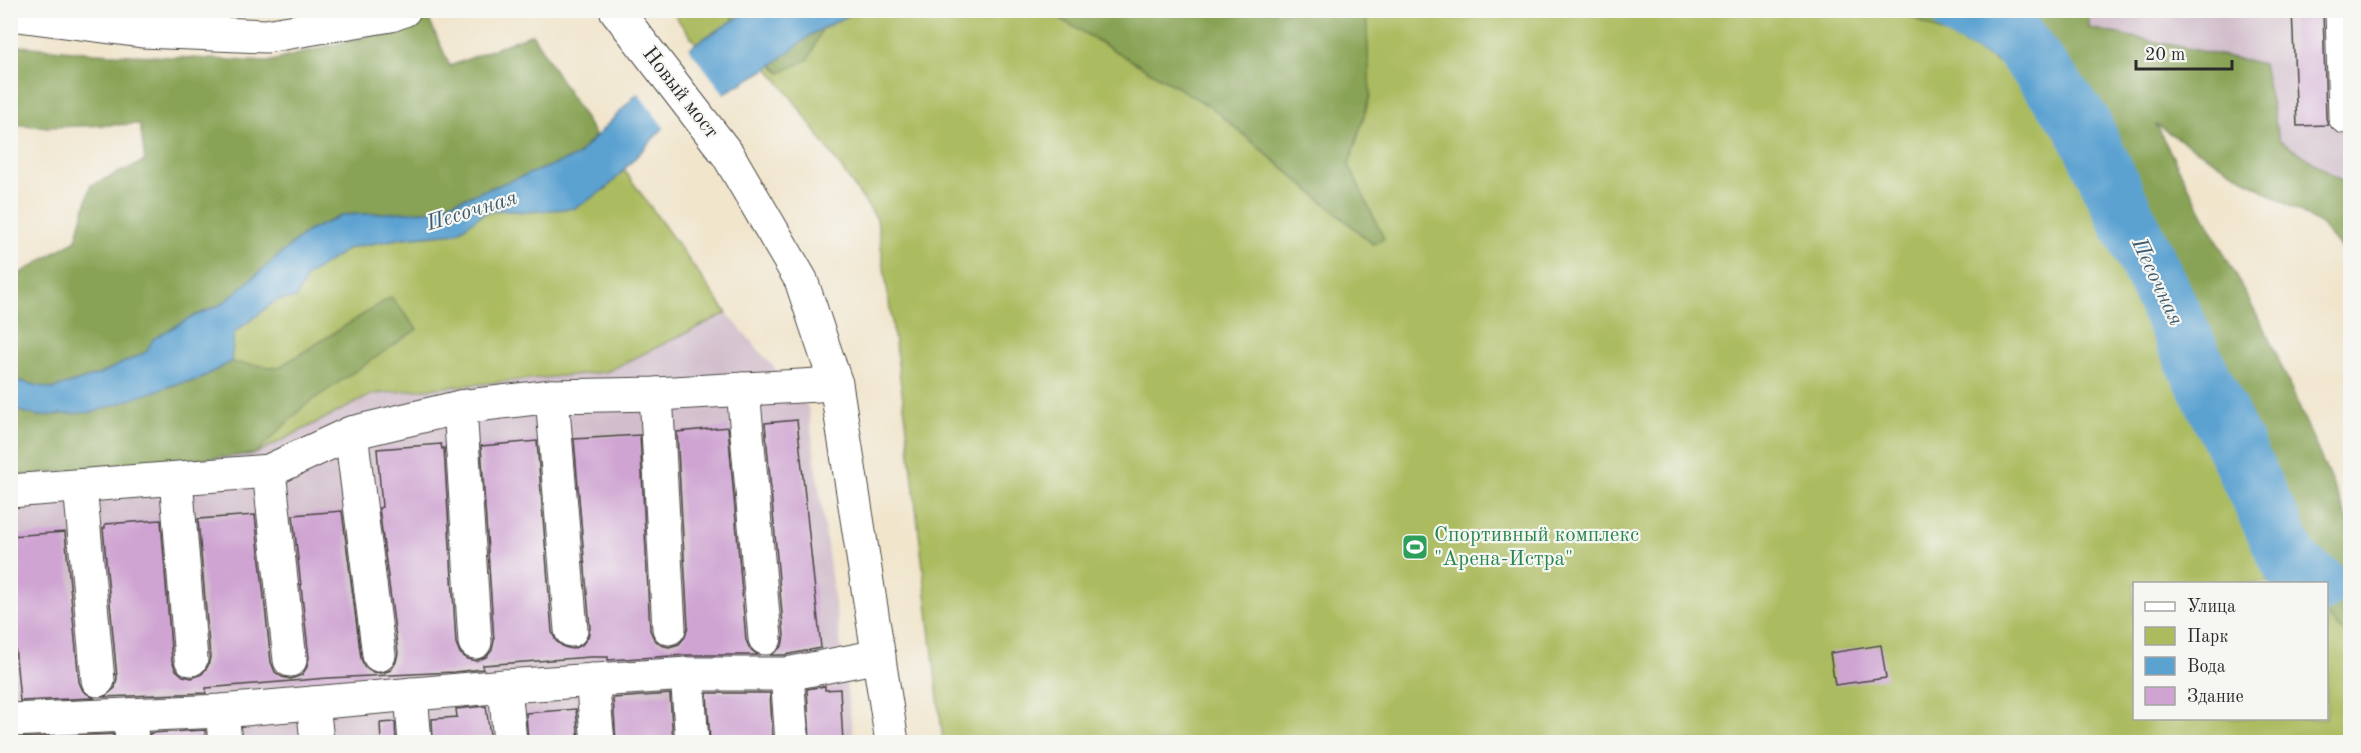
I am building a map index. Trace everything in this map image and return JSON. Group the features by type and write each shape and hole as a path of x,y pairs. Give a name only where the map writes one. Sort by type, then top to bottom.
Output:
{"street":[{"path":"2342,10 2347,77 2345,117"},
{"path":"10,14 142,21 266,36 395,12"},
{"name":"Новый мост","path":"623,20 728,155 801,280 836,384 892,742"},
{"path":"10,491 269,471 351,434 460,407 552,396 656,394 836,384"},
{"path":"743,389 765,638"},
{"path":"656,394 669,628"},
{"path":"552,396 571,630"},
{"path":"460,407 475,642"},
{"path":"351,434 378,655"},
{"path":"269,471 290,660"},
{"path":"176,479 191,658"},
{"path":"80,486 98,680"},
{"path":"28,727 131,729 222,711 592,680 687,674 787,674 879,656"},
{"path":"687,674 692,742"},
{"path":"787,674 792,742"},
{"path":"592,680 597,742"},
{"path":"505,686 510,742"},
{"path":"411,694 415,742"},
{"path":"313,703 317,742"},
{"path":"222,711 225,742"}],"shaded area":[{"path":"2089,11 2350,11 2350,187 2279,139 2263,64 2089,28"},
{"path":"727,313 808,407 854,742 11,742 11,476 255,454 373,394 606,372"}],"green space":[{"path":"1901,10 2010,68 2098,198 2279,574 2288,582 2133,582 2133,720 2328,720 2328,617 2350,638 2350,742 943,742 906,420 877,219 768,68 812,34 857,11 1047,11 1211,107 1373,244 1383,239 1349,165 1370,96 1366,11"},
{"path":"671,11 749,11 696,43"},
{"path":"726,11 818,11 822,29 809,59 780,73"},
{"path":"1047,11 1366,11 1370,96 1349,165 1384,239 1373,244 1211,107"},
{"path":"1901,11 2089,11 2089,28 2263,64 2279,139 2350,187 2350,259 2321,225 2156,125 2271,342 2350,525 2350,638 2328,617 2328,582 2288,582 2279,574 2098,198 2010,68"},
{"path":"429,20 450,66 532,34 595,135 577,156 429,211 343,215 308,231 222,304 188,319 146,352 100,374 52,389 11,379 11,279 76,240 91,185 145,161 140,124 49,127 11,124 10,45 94,53 268,62"},
{"path":"624,170 727,313 606,372 373,394 255,454 11,476 10,409 231,362 233,333 277,300 296,298 307,276 349,248 403,238 456,233 484,213 500,210 524,212 607,188"},
{"path":"391,297 417,329 304,406 255,454 11,476 10,409 39,416 197,380 231,362 278,368"}],"water":[{"path":"749,11 857,11 812,34 768,68 663,128 607,188 576,208 528,212 500,210 484,213 456,233 403,238 349,248 307,276 296,298 277,300 234,333 231,362 197,380 176,384 94,412 39,416 11,409 10,379 52,389 100,374 146,352 153,339 188,319 222,304 308,231 343,215 429,211 577,156 635,96 696,43"}],"pier":[{"path":"687,46 726,96 666,130 636,91"}],"building":[{"path":"2292,10 2323,10 2328,125 2297,126"},
{"path":"797,420 821,648 785,655 771,655 782,646 784,636 765,423"},
{"path":"728,427 746,640 750,649 758,655 687,655 608,660 608,657 590,657 483,665 483,669 454,672 328,678 206,688 206,693 104,697 115,688 117,678 103,528 105,524 161,520 172,661 176,670 183,676 192,678 202,674 208,666 210,657 198,519 255,515 271,662 275,672 291,679 302,675 309,658 293,515 342,511 361,658 364,667 372,672 382,673 391,670 398,653 379,508 382,507 377,449 441,444 442,449 444,448 456,643 460,653 467,659 476,661 486,657 492,650 494,641 481,446 537,441 552,632 556,641 572,649 582,645 588,637 590,628 574,439 640,435 650,630 654,639 661,645 669,647 679,644 685,637 688,627 677,432"},
{"path":"65,532 79,682 83,691 94,698 20,701 10,591 10,536"},
{"path":"1881,645 1886,678 1835,685 1830,653"},
{"path":"825,686 825,690 840,689 843,742 810,742 807,689"},
{"path":"707,693 770,693 773,742 710,742"},
{"path":"670,694 673,742 616,742 613,698"},
{"path":"486,706 491,742 433,742 432,719 457,717 456,709"},
{"path":"576,709 579,742 528,742 526,713"},
{"path":"395,722 396,742 381,742 380,723"},
{"path":"205,730 206,742 150,742 150,733"},
{"path":"113,734 113,742 24,742 23,738"}],"waterway":[{"name":"Песочная","path":"1960,10 2016,38 2081,122 2292,566 2316,582"}],"place":[{"name":"Спортивный комплекс \"Арена-Истра\"","path":"1415,547"}]}
